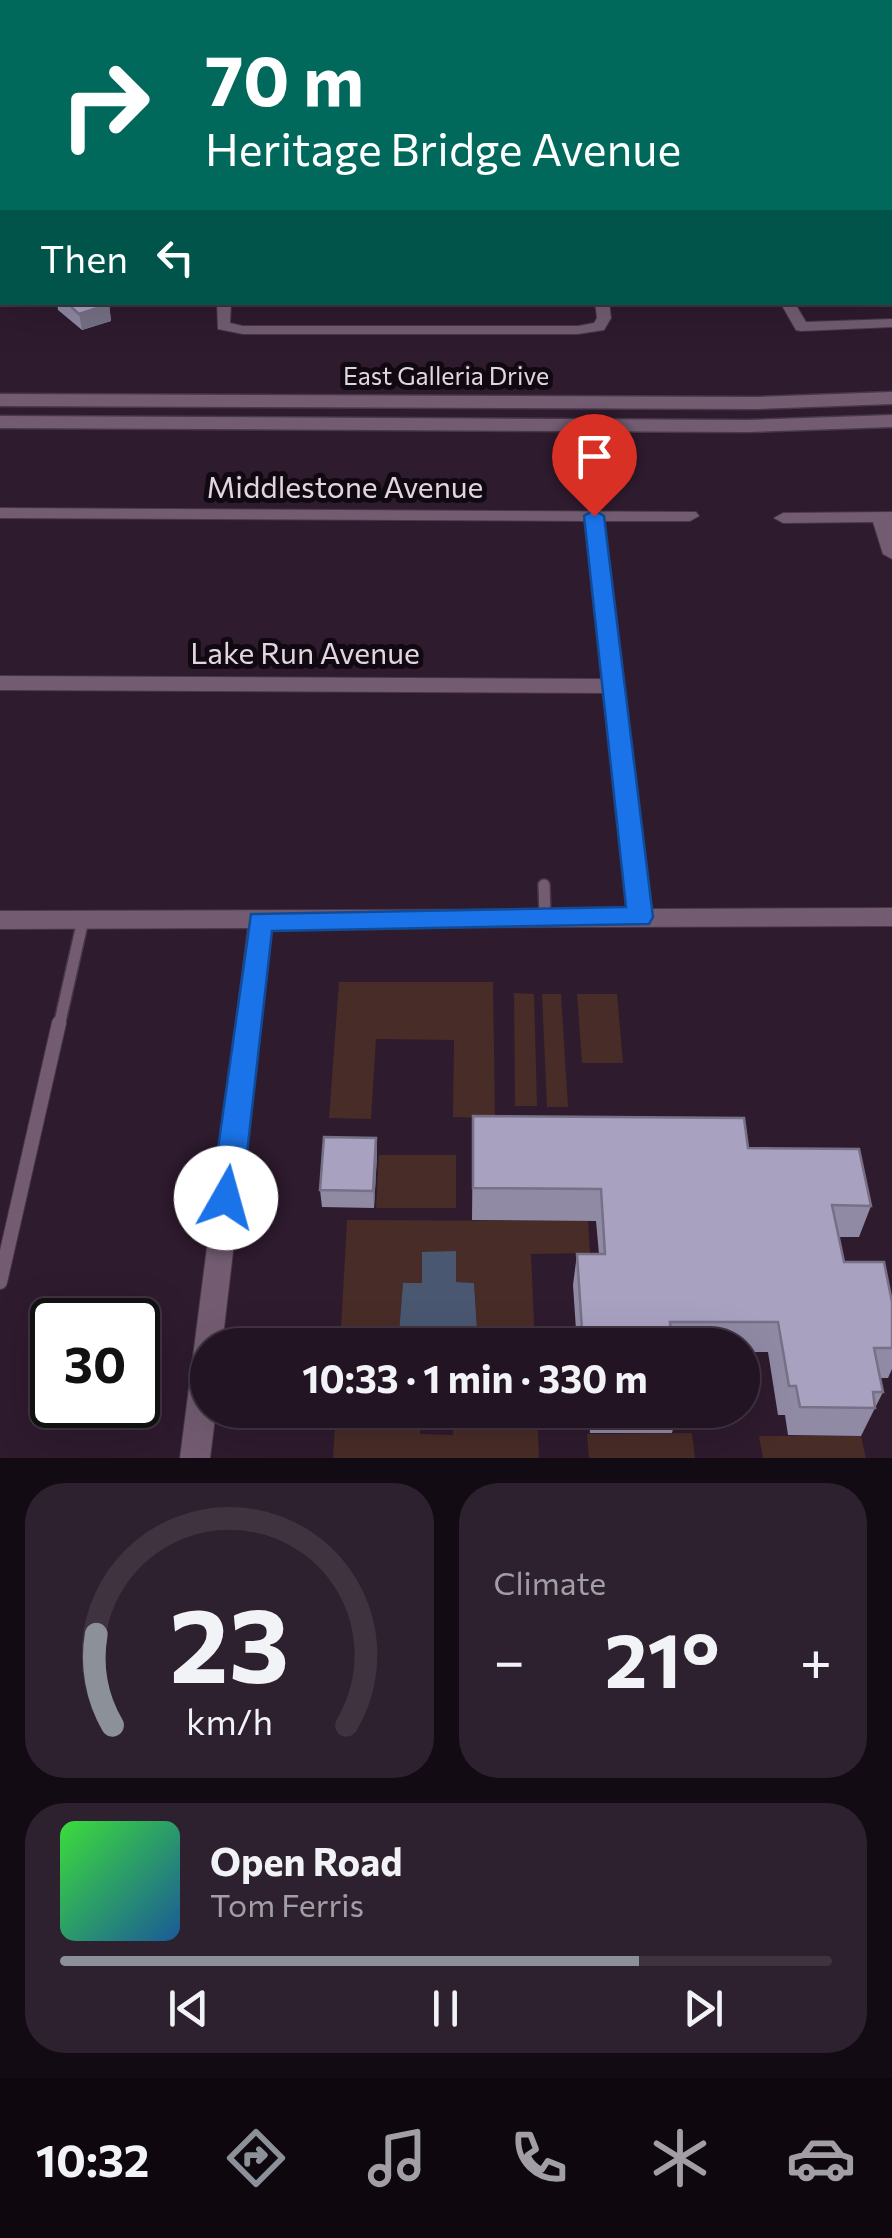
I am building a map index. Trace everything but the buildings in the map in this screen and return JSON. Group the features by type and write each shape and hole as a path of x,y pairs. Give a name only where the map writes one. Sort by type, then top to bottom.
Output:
{"main road":[{"name":"East Galleria Drive","path":"0,400 757,403 892,398"},
{"name":"East Galleria Drive","path":"0,422 747,426 892,421"}],"street":[{"path":"224,305 223,326 242,330 578,330 599,327 604,318 602,305"},
{"path":"789,305 801,327 892,323"},
{"name":"Middlestone Avenue","path":"0,512 690,516"},
{"path":"594,516 640,917"},
{"path":"782,518 886,517 892,554"},
{"name":"Lake Run Avenue","path":"0,683 611,686"},
{"path":"0,920 892,918"},
{"path":"210,1328 260,921"},
{"path":"194,1458 198,1428"}],"lane":[{"path":"544,885 545,918"},
{"path":"0,1282 83,920"}],"shaded area":[{"path":"339,982 493,982 495,1118 453,1117 454,1040 376,1039 371,1119 329,1118"},
{"path":"514,993 534,994 537,1106 515,1106"},
{"path":"542,994 561,994 568,1107 547,1107"},
{"path":"577,994 617,994 623,1063 582,1063"},
{"path":"379,1155 456,1155 456,1208 376,1208"},
{"path":"347,1220 588,1221 590,1253 531,1254 534,1328 477,1328 474,1283 456,1282 455,1251 422,1283 403,1284 399,1328 341,1328"},
{"path":"335,1428 420,1428 420,1434 453,1435 453,1428 538,1428 539,1458 333,1458"},
{"path":"692,1433 695,1458 589,1458 587,1434"},
{"path":"759,1436 861,1436 866,1458 763,1458"}],"water":[{"path":"456,1251 456,1282 474,1283 477,1328 399,1328 403,1283 422,1283 422,1252"}],"route":[{"path":"226,1198 260,921 640,917 594,516"}]}
